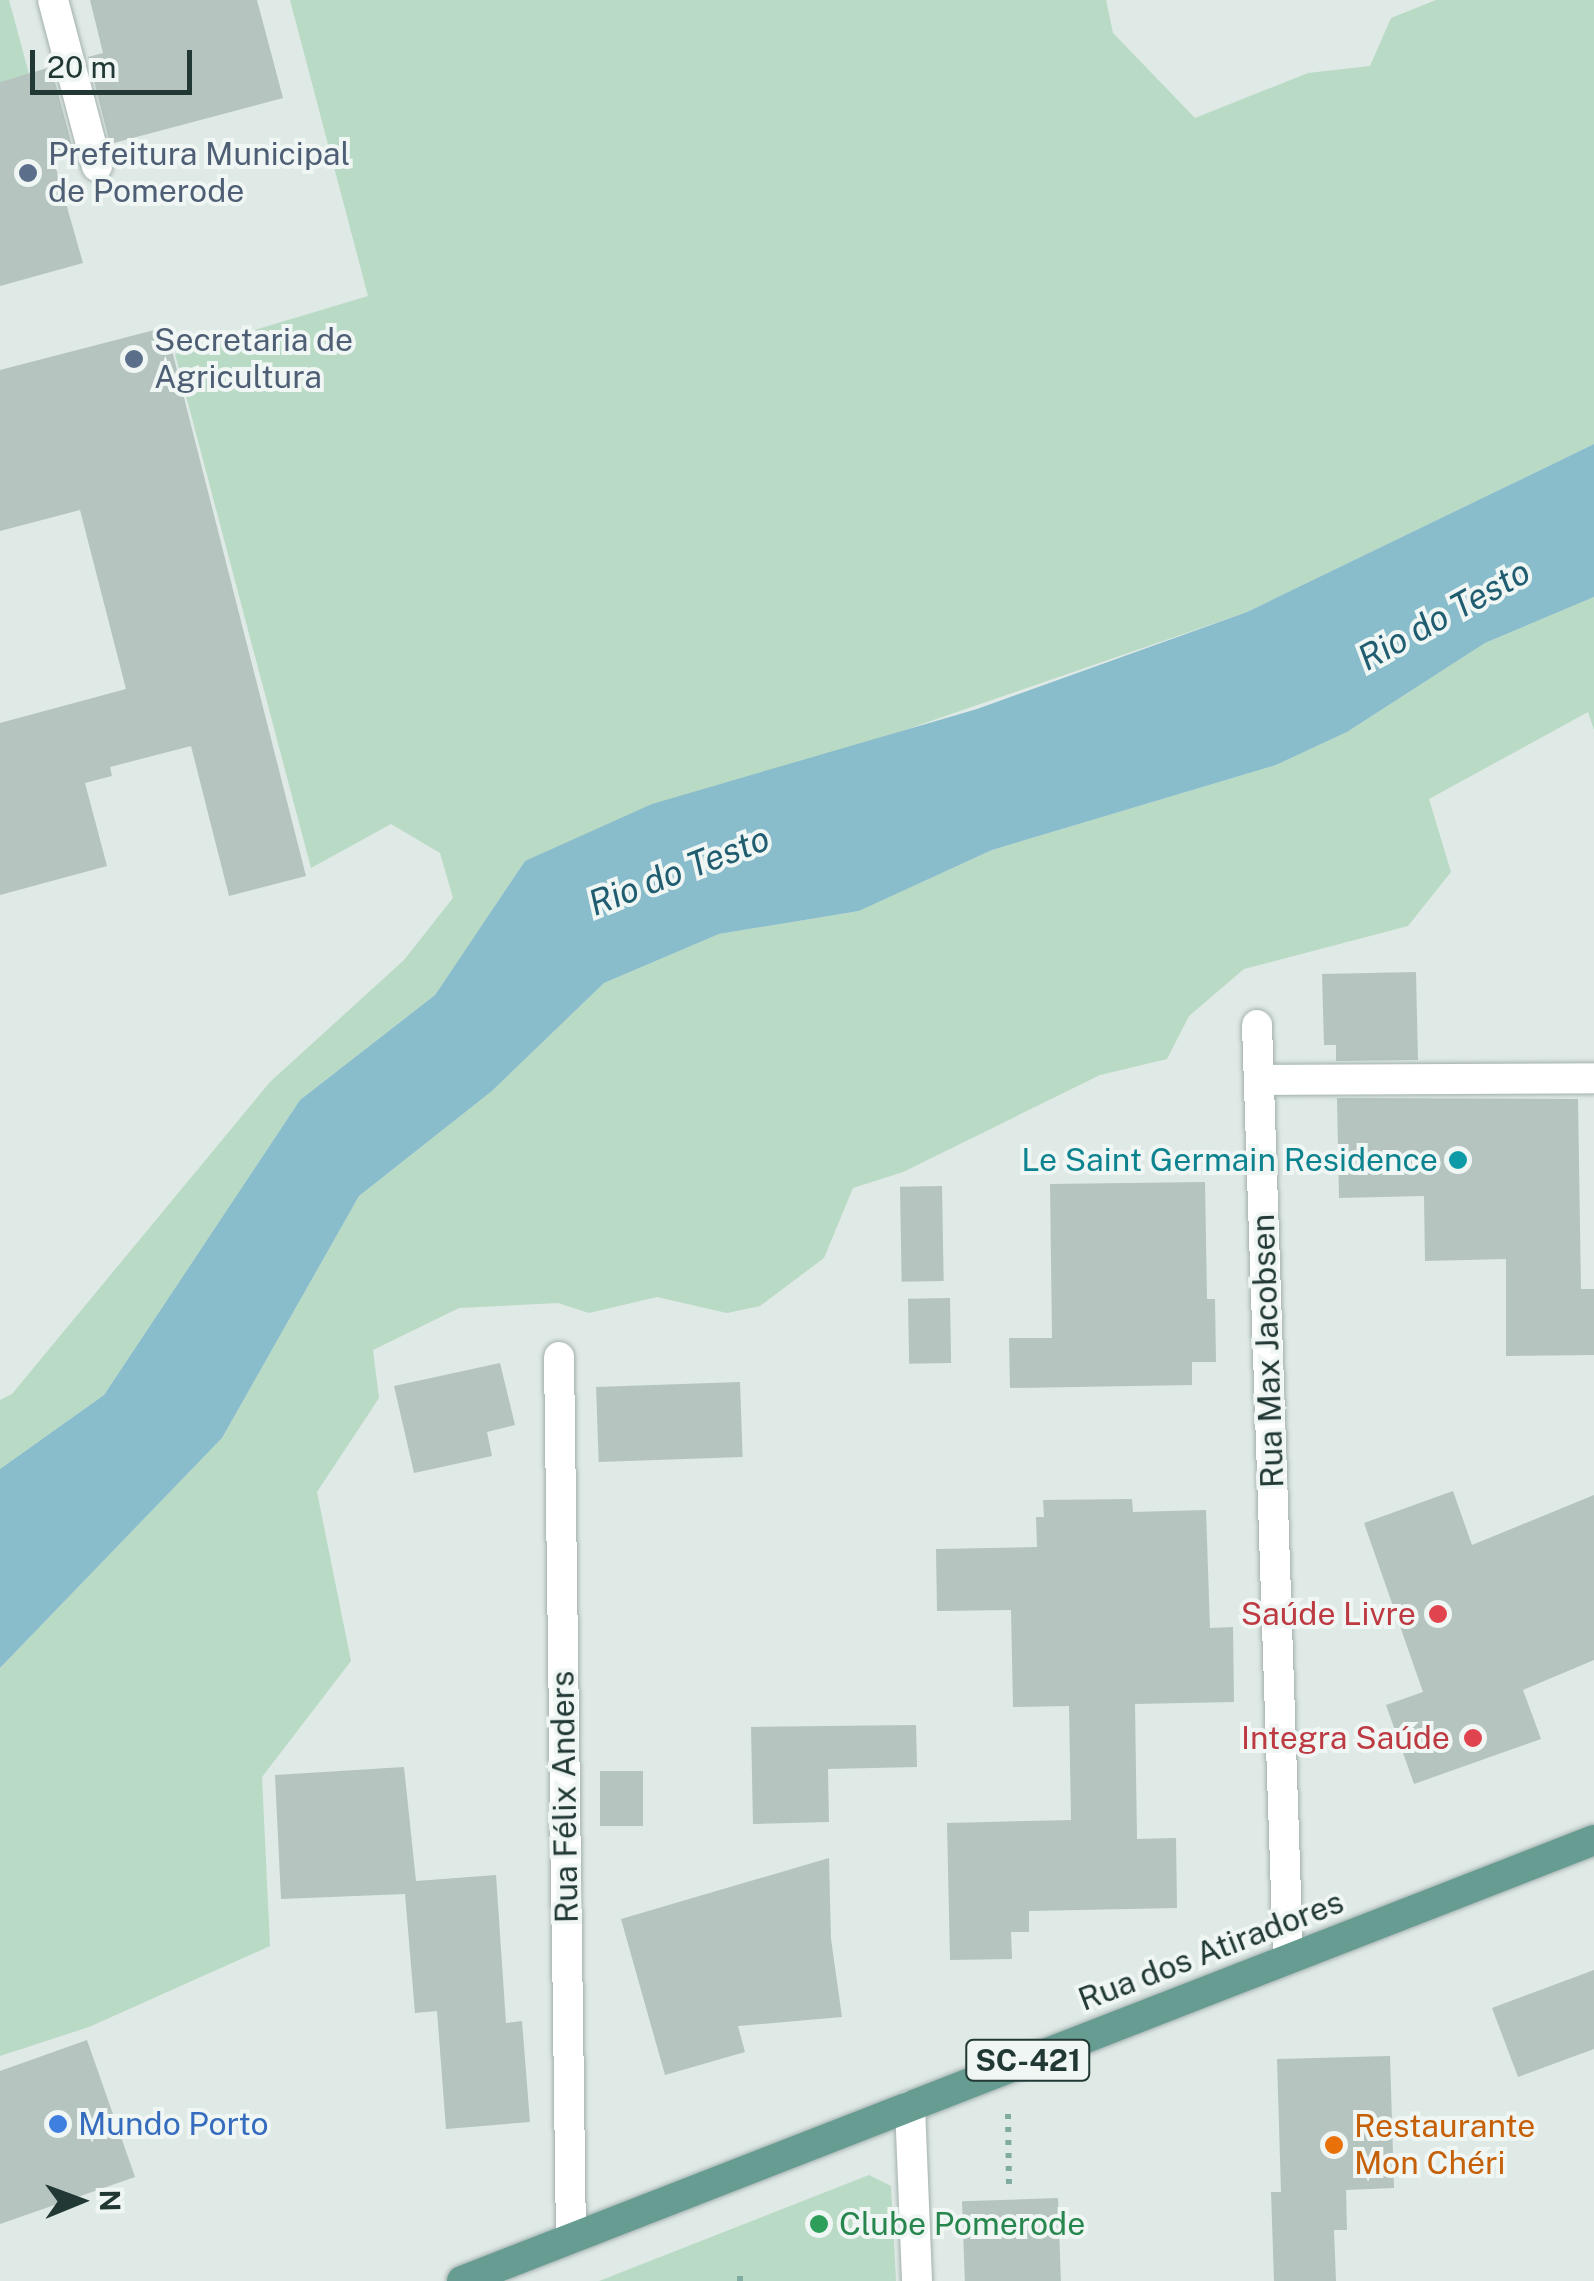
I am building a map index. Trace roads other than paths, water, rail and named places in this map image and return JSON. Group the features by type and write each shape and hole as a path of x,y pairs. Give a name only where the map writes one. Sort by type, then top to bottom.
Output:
{"main road":[{"name":"Rua dos Atiradores","path":"462,2281 1594,1840"}],"street":[{"path":"54,0 97,166"},
{"name":"Rua Max Jacobsen","path":"1257,1025 1288,1957"},
{"path":"1259,1080 1594,1078"},
{"name":"Rua Félix Anders","path":"559,1357 571,2238"},
{"path":"910,2106 916,2281"}],"water":[{"name":"Rio do Testo","path":"1594,444 1594,597 1485,643 1347,732 1276,765 992,850 859,911 719,934 604,983 492,1091 359,1196 222,1438 0,1668 0,1469 104,1395 300,1100 435,995 525,861 652,804 977,709 1247,612"}],"place":[{"name":"Prefeitura Municipal de Pomerode","path":"28,173"},
{"name":"Secretaria de Agricultura","path":"134,359"},
{"name":"Le Saint Germain Residence","path":"1458,1160"},
{"name":"Saúde Livre","path":"1438,1614"},
{"name":"Integra Saúde","path":"1473,1738"},
{"name":"Mundo Porto","path":"58,2124"},
{"name":"Restaurante Mon Chéri","path":"1334,2145"},
{"name":"Clube Pomerode","path":"819,2224"}]}
